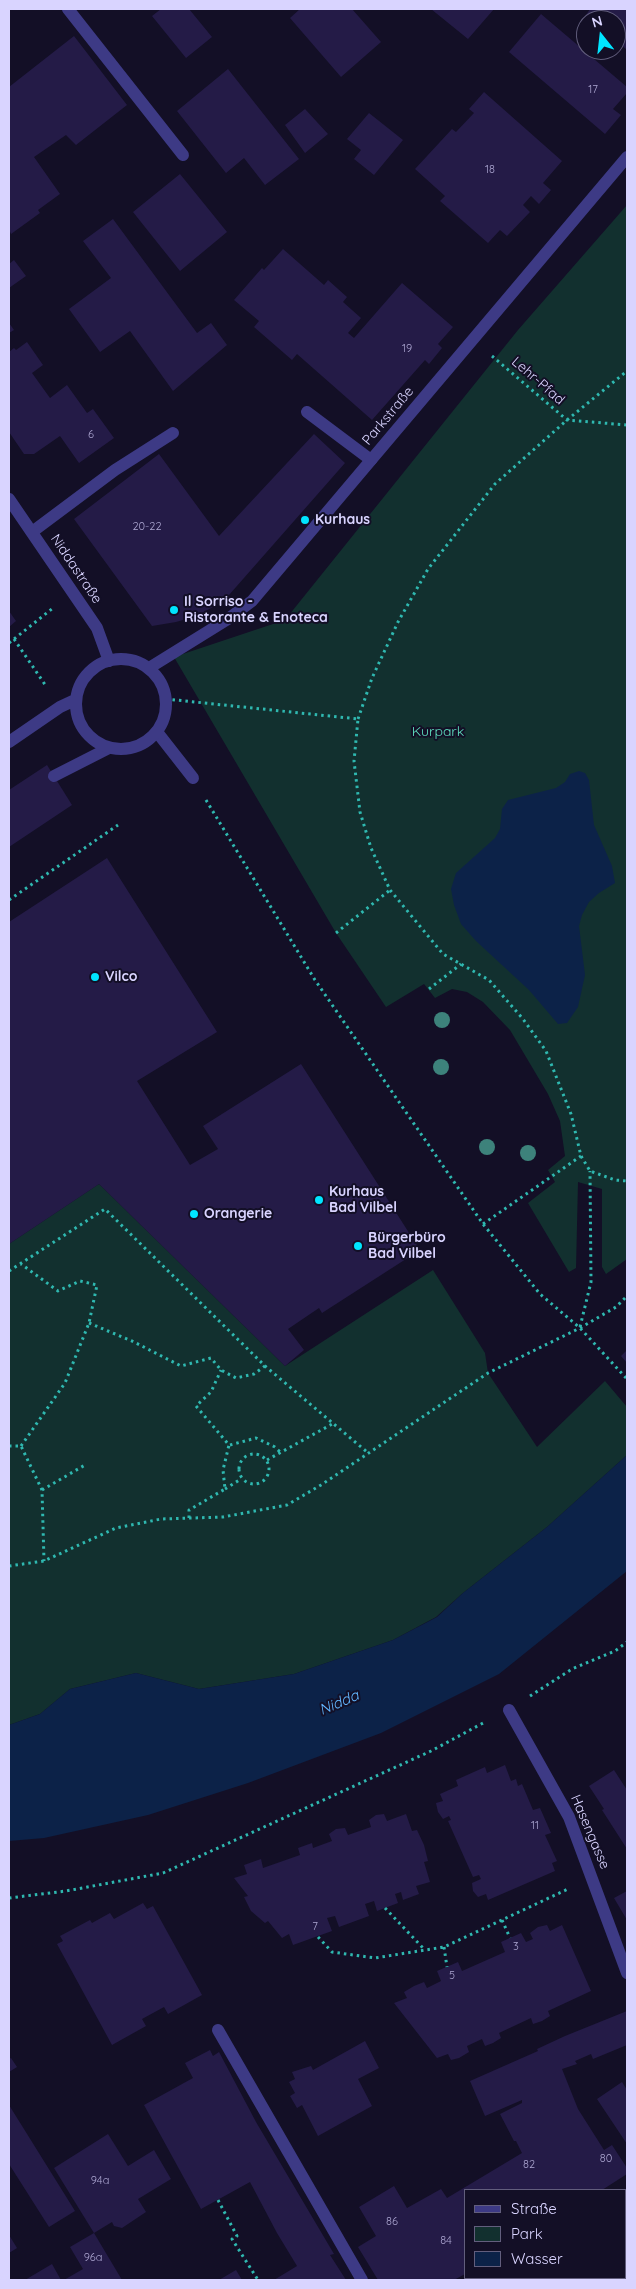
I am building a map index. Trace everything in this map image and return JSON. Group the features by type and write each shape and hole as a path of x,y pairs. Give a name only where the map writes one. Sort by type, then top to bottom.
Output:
{"street":[{"path":"68,9 183,155"},
{"name":"Parkstraße","path":"150,668 228,619 252,601 627,157"},
{"path":"307,412 371,460"},
{"path":"32,532 115,470 173,433"},
{"name":"Niddastraße","path":"9,499 97,628 109,661"},
{"path":"116,659 134,660 150,668 161,682 166,699 165,716 157,732 144,744 127,749 109,748 93,739 82,726 75,700 86,676 99,665 116,659"},
{"path":"9,742 60,707 75,700"},
{"path":"157,732 193,778"},
{"path":"54,776 109,748"},
{"name":"Hasengasse","path":"509,1710 570,1817 627,1973"},
{"path":"218,2030 362,2280"}],"path":[{"name":"Lehr-Pfad","path":"472,339 567,420 627,425"},
{"path":"580,1328 592,1282 590,1171 581,1156 571,1114 546,1051 523,1019 489,980 443,954 390,890 371,848 360,812 354,761 358,719 372,678 398,622 428,569 495,484 567,420 627,371"},
{"path":"9,643 74,592"},
{"path":"14,639 60,707"},
{"path":"166,699 358,719"},
{"path":"193,778 315,980 484,1224 540,1294 580,1328 627,1379"},
{"path":"9,900 118,825"},
{"path":"336,933 390,890"},
{"path":"429,989 461,964"},
{"path":"484,1224 581,1156"},
{"path":"590,1171 615,1180 627,1180"},
{"path":"9,1271 106,1209 265,1366 367,1452"},
{"path":"20,1446 65,1383 89,1324 97,1285 80,1281 58,1291 21,1264"},
{"path":"9,1566 44,1561 116,1528 161,1519 223,1517 287,1505 321,1485 367,1452 488,1372 580,1328 616,1307 627,1296"},
{"path":"89,1324 132,1341 181,1366 211,1358 221,1370 236,1378 254,1374 265,1366"},
{"path":"221,1370 211,1392 196,1406 229,1445"},
{"path":"266,1460 334,1423"},
{"path":"229,1445 256,1438 275,1447 281,1453"},
{"path":"225,1490 223,1470 229,1445"},
{"path":"9,1446 20,1446"},
{"path":"20,1446 42,1490 44,1561"},
{"path":"252,1454 260,1455 266,1460 270,1468 264,1482 256,1485 248,1484 242,1479 238,1472 239,1463 244,1457 252,1454"},
{"path":"42,1490 85,1465"},
{"path":"189,1518 189,1510 242,1479"},
{"path":"9,1898 66,1891 163,1873 431,1751"},
{"path":"318,1937 332,1952 375,1958 444,1947 593,1877"},
{"path":"385,1908 425,1950"},
{"path":"502,1920 510,1938"},
{"path":"444,1947 447,1967"},
{"path":"218,2200 237,2236 232,2238 258,2280"}],"green space":[{"name":"Kurpark","path":"627,205 627,1259 606,1274 602,1267 602,1189 578,1182 576,1268 569,1272 528,1203 555,1182 548,1170 565,1156 560,1121 548,1094 510,1030 483,1002 467,992 452,989 435,998 424,984 386,1007 336,933 174,657 285,620 518,330"},
{"path":"99,1184 285,1366 433,1270 485,1353 488,1373 537,1447 605,1381 627,1407 627,1455 547,1527 463,1593 436,1617 393,1640 294,1674 199,1689 136,1673 70,1689 40,1714 9,1725 9,1244"}],"water":[{"path":"579,771 585,773 589,780 594,825 612,866 615,883 589,902 582,915 579,926 585,975 578,1007 567,1023 558,1024 529,990 476,941 461,924 454,905 451,889 456,873 495,838 500,829 502,809 508,800 556,788 565,782 570,774"},
{"name":"Nidda","path":"627,1455 627,1571 499,1674 381,1733 248,1783 148,1815 44,1838 9,1841 9,1725 40,1714 70,1689 136,1673 199,1689 294,1674 393,1640 437,1617 463,1593 547,1527"}],"building":[{"path":"161,9 189,9 212,37 186,58 152,16"},
{"path":"300,9 352,9 381,42 341,77 290,18"},
{"path":"431,9 494,9 468,39"},
{"path":"627,9 627,50 626,10 589,10"},
{"path":"541,14 576,44 576,60 595,60 627,87 627,93 613,109 621,115 605,134 509,52"},
{"path":"74,36 127,105 76,145 66,135 34,157 60,194 38,210 40,213 11,234 9,229 9,87"},
{"path":"228,69 299,159 265,185 244,158 226,173 177,111"},
{"path":"484,92 562,161 543,183 551,190 539,204 531,196 523,205 530,212 507,236 500,230 488,243 440,201 445,196 415,169 452,129 456,132 474,113 469,109"},
{"path":"305,109 328,134 305,153 285,125"},
{"path":"369,113 403,140 374,175 354,159 361,150 347,139"},
{"path":"180,174 227,232 180,271 133,212"},
{"path":"113,219 197,333 211,323 227,345 173,391 130,331 100,352 69,309 111,278 83,241"},
{"path":"283,249 324,285 328,280 347,297 343,302 361,318 348,333 354,338 402,283 453,327 438,344 442,348 429,364 425,360 372,420 297,354 292,360 254,327 259,321 234,300 262,268 264,270"},
{"path":"14,260 26,276 9,288 9,264"},
{"path":"9,323 14,330 9,333"},
{"path":"27,342 43,365 32,373 50,398 67,385 87,413 93,409 114,438 79,463 60,436 34,454 24,454 9,432 9,352 14,348 16,350"},
{"path":"314,434 345,463 229,595 213,607 196,616 152,626 74,519 159,454 219,536"},
{"path":"9,611 16,621 9,627"},
{"path":"47,765 72,805 9,847 9,790"},
{"path":"107,858 217,1032 137,1081 190,1165 218,1149 203,1126 301,1064 420,1250 322,1313 319,1308 288,1329 304,1350 285,1366 99,1184 9,1244 9,922"},
{"path":"627,1350 627,1363 621,1356"},
{"path":"505,1765 511,1781 516,1779 518,1786 522,1784 533,1810 540,1808 551,1833 545,1835 557,1861 552,1863 555,1871 488,1900 486,1894 478,1897 473,1891 472,1883 481,1879 479,1875 473,1877 448,1821 451,1820 449,1816 443,1819 438,1812 436,1803 443,1801 440,1794 458,1786 456,1780 485,1767 487,1773"},
{"path":"614,1770 627,1790 627,1849 589,1786"},
{"path":"384,1814 387,1821 406,1814 412,1831 417,1830 424,1845 428,1861 424,1862 430,1882 416,1886 419,1894 403,1900 401,1892 395,1894 398,1903 377,1911 374,1901 365,1904 369,1916 339,1927 335,1916 327,1918 332,1931 293,1945 289,1934 282,1938 268,1921 265,1923 251,1911 244,1897 248,1896 234,1878 247,1874 244,1865 261,1859 263,1868 300,1855 298,1848 312,1843 313,1848 332,1841 329,1834 336,1829 345,1828 348,1835 371,1827 369,1820 376,1815"},
{"path":"627,1891 627,1920 614,1898"},
{"path":"143,1903 147,1909 153,1906 202,1995 168,2014 164,2007 142,2019 146,2026 112,2045 57,1944 63,1941 60,1936 90,1920 92,1923 110,1913 114,1919"},
{"path":"547,1925 550,1931 562,1925 591,1991 548,2011 550,2016 542,2021 533,2024 531,2018 499,2033 501,2038 493,2043 485,2046 482,2039 467,2046 469,2052 459,2058 451,2060 448,2054 437,2058 394,2003 407,1998 404,1992 414,1986 424,1982 427,1988 441,1981 437,1971 458,1962 462,1971 505,1952 501,1942 521,1933 526,1942 533,1939 530,1933 538,1927"},
{"path":"627,2011 627,2045 593,2059 591,2054 575,2061 577,2064 562,2069 578,2109 604,2150 612,2145 627,2168 627,2174 604,2189 464,2189 464,2275 454,2280 378,2280 358,2247 376,2236 359,2207 394,2186 407,2208 441,2189 447,2198 522,2153 500,2114 522,2103 522,2100 485,2116 470,2081 538,2051 537,2049"},
{"path":"365,2041 379,2068 358,2079 372,2106 318,2136 302,2105 297,2108 290,2096 295,2093 289,2082 295,2079 292,2072 311,2066 313,2070"},
{"path":"210,2050 213,2056 219,2052 256,2122 334,2254 330,2255 346,2280 274,2280 297,2266 250,2182 201,2209 144,2105 193,2078 185,2063"},
{"path":"11,2058 17,2067 9,2072 9,2059"},
{"path":"622,2082 627,2090 627,2144 597,2099"},
{"path":"9,2105 75,2211 49,2227 9,2164"},
{"path":"108,2134 128,2166 154,2150 171,2179 138,2199 146,2212 122,2228 114,2226 112,2222 94,2233 54,2168"},
{"path":"94,2233 122,2280 64,2280 83,2269 70,2247"},
{"path":"9,2235 17,2248 9,2253"},
{"path":"626,2247 627,2280 621,2280 626,2279"},
{"path":"52,2264 61,2280 25,2280"},
{"path":"236,2270 242,2280 219,2280"}],"place":[{"name":"Kurhaus","path":"305,520"},
{"name":"Il Sorriso - Ristorante & Enoteca","path":"174,610"},
{"name":"Vilco","path":"95,977"},
{"name":"Kurhaus Bad Vilbel","path":"319,1200"},
{"name":"Orangerie","path":"194,1214"},
{"name":"Bürgerbüro Bad Vilbel","path":"358,1246"}]}
